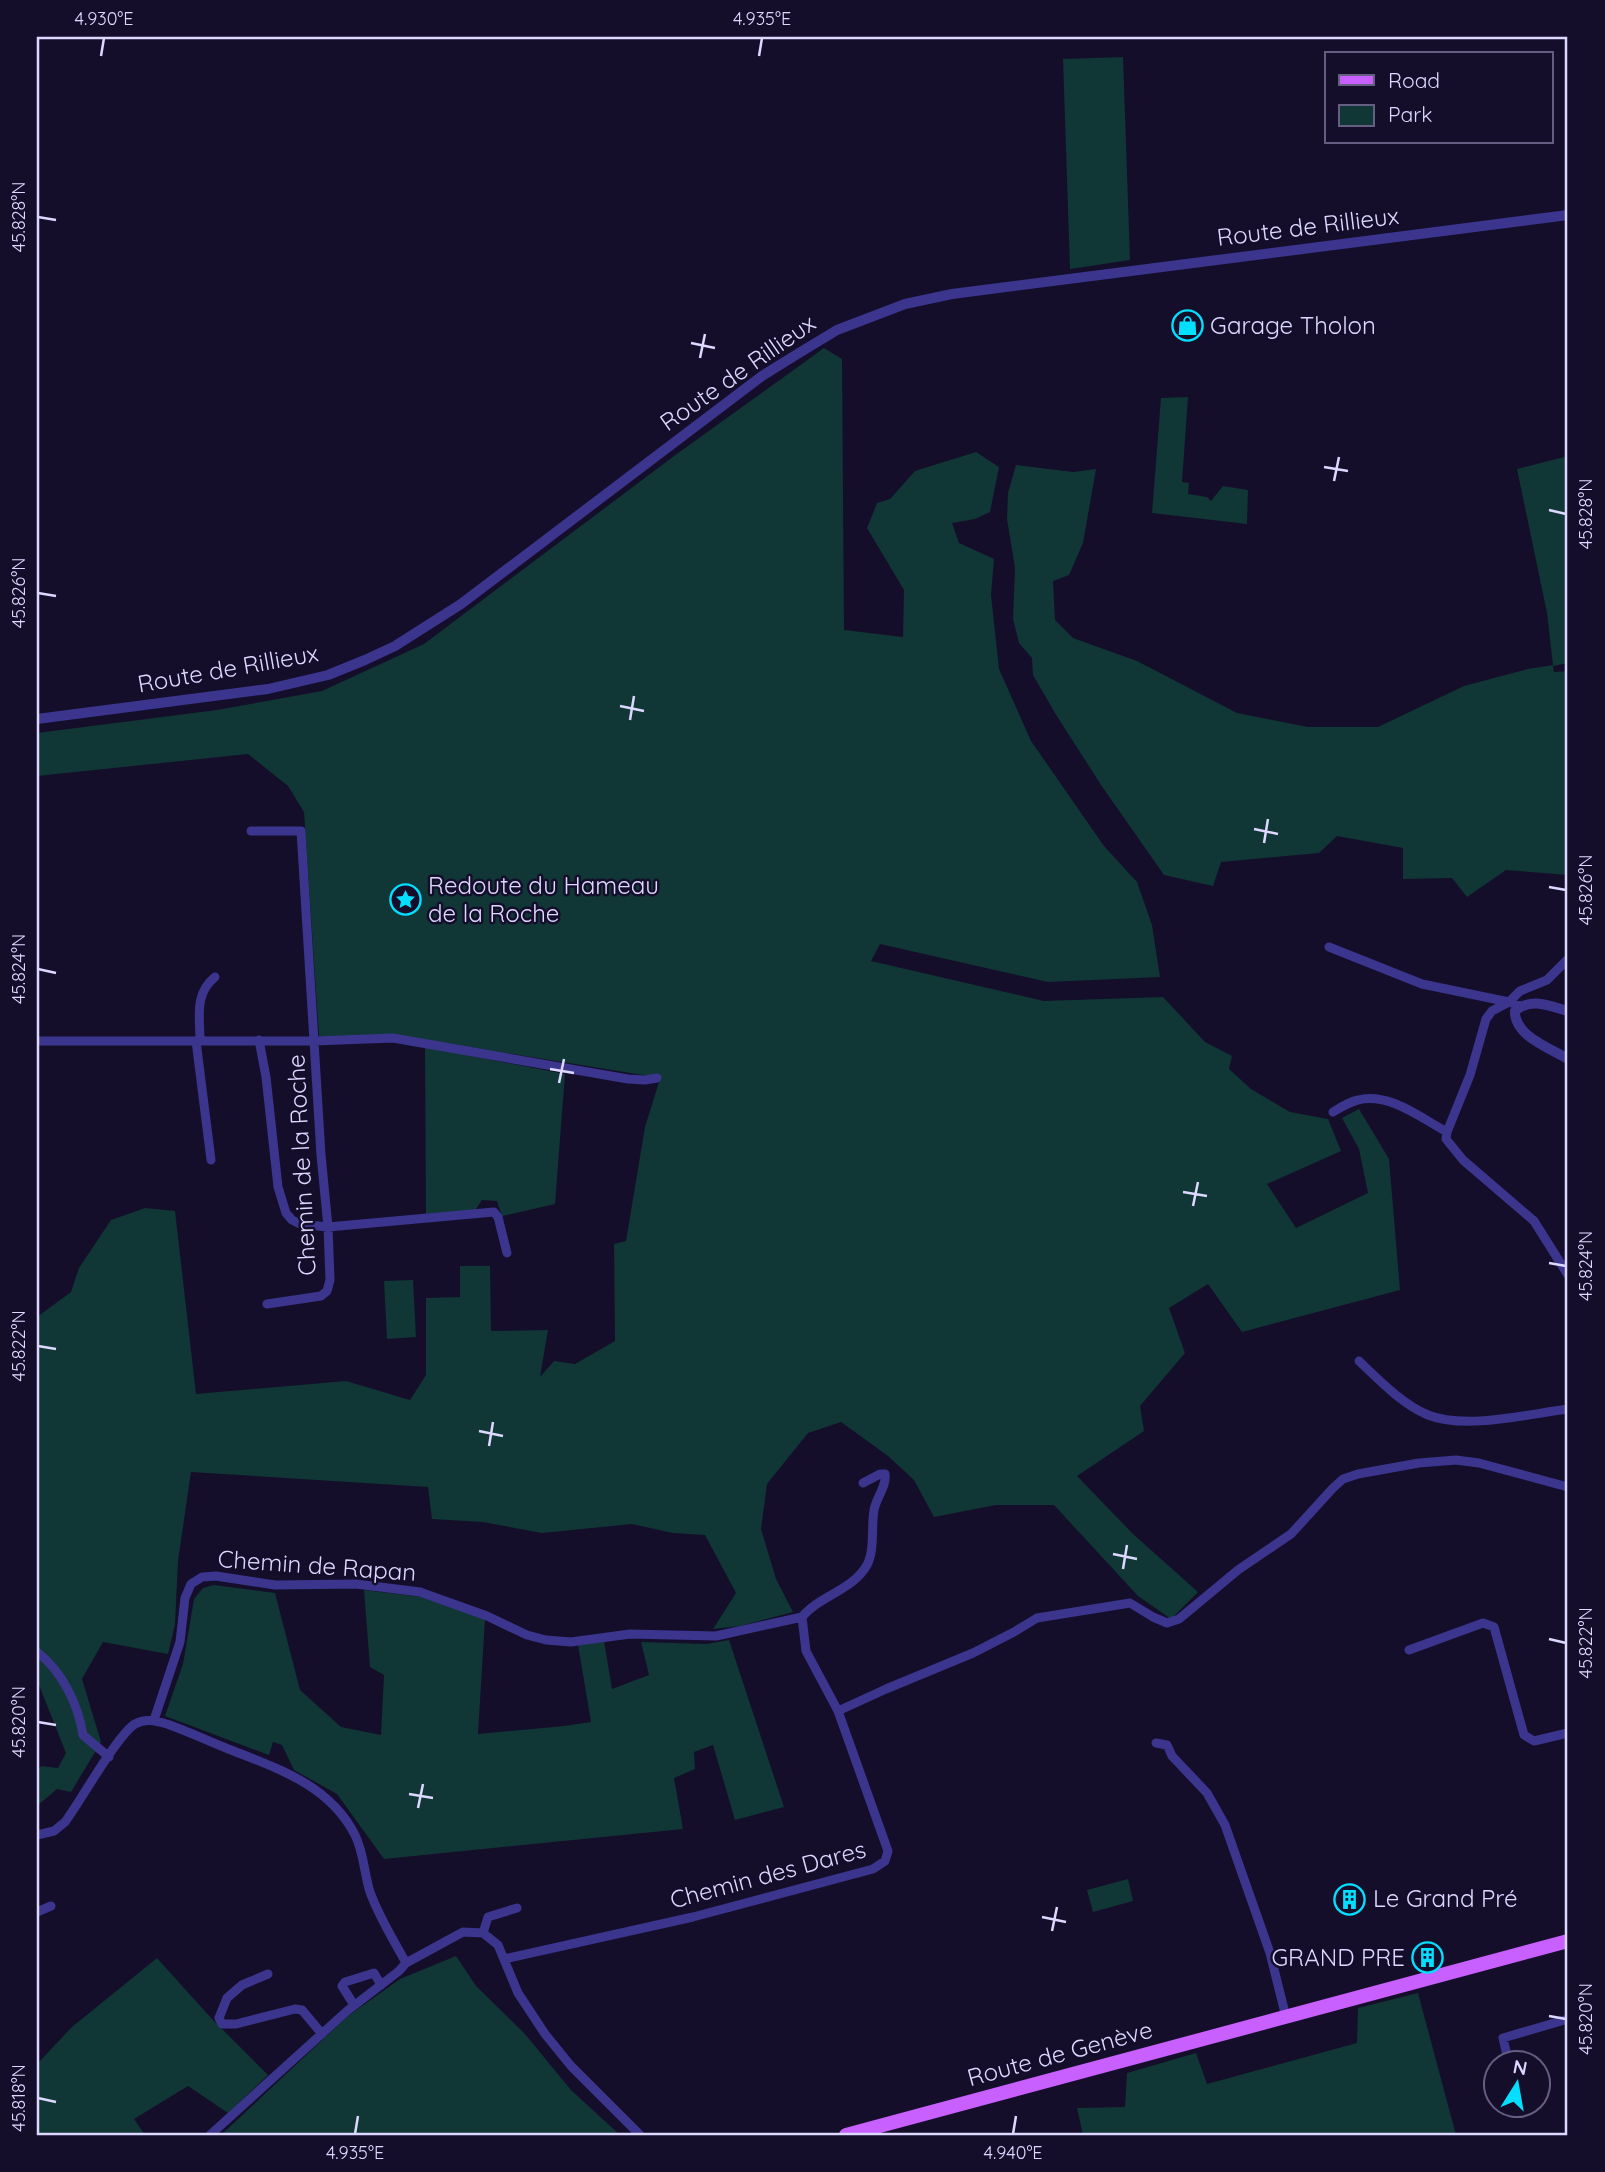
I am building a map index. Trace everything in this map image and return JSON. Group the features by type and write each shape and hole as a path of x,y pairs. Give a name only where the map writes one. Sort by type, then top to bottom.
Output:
{"main road":[{"name":"Route de Genève","path":"846,2135 1568,1941"}],"street":[{"name":"Route de Rillieux","path":"37,719 280,687 327,675 385,651 461,604 762,376 837,330 905,304 952,294 1568,215"},
{"path":"251,831 301,831 314,1041 393,1038 628,1079 657,1078"},
{"path":"1329,947 1422,984 1521,1006"},
{"path":"1568,960 1547,980 1520,991 1509,1002 1492,1011 1486,1019 1470,1076 1446,1139 1463,1160 1534,1221 1568,1275"},
{"path":"211,1160 198,1041 199,1001 207,984 215,977"},
{"path":"1568,1011 1529,1003 1515,1011 1518,1027 1568,1059"},
{"path":"259,1040 266,1077 278,1187 286,1213 292,1220 300,1224 328,1227 494,1212 497,1214 507,1253"},
{"name":"Chemin de la Roche","path":"37,1041 314,1041 330,1280 327,1291 321,1296 267,1304"},
{"path":"1333,1112 1360,1099 1387,1101 1447,1132"},
{"path":"1359,1361 1408,1404 1426,1415 1443,1420 1473,1422 1568,1409"},
{"path":"838,1711 974,1653 1037,1618 1130,1604 1167,1623 1179,1619 1238,1570 1291,1534 1343,1479 1358,1474 1419,1463 1456,1460 1479,1463 1568,1487"},
{"path":"802,1617 809,1609 856,1578 867,1564 875,1506 886,1480 885,1474 863,1483"},
{"name":"Chemin de Rapan","path":"155,1720 180,1642 185,1598 191,1584 202,1577 216,1576 275,1585 356,1584 420,1592 487,1616 527,1635 571,1642 630,1634 716,1636 802,1617"},
{"name":"Chemin des Dares","path":"505,1959 693,1917 873,1869 885,1861 888,1852 838,1711 806,1651 802,1617"},
{"path":"1409,1650 1483,1623 1494,1627 1524,1735 1534,1741 1568,1733"},
{"path":"37,1652 48,1660 73,1698 83,1735 109,1757"},
{"path":"37,1835 54,1831 65,1822 126,1731 143,1721 155,1720 288,1773 312,1786 326,1798 343,1816 355,1836 365,1862 369,1889 378,1913 406,1963"},
{"path":"1156,1743 1167,1745 1172,1756 1207,1793 1225,1825 1270,1953 1286,2017"},
{"path":"37,1912 51,1906"},
{"path":"483,1933 488,1917 517,1908"},
{"path":"210,2135 406,1963 463,1932 483,1933 498,1945 518,1993 545,2034 571,2066 640,2135"},
{"path":"354,2006 342,1986 345,1982 374,1973 381,1985"},
{"path":"268,1974 242,1985 227,1998 219,2018 222,2024 236,2024 295,2009 302,2010 322,2034"},
{"path":"1506,2050 1503,2038 1568,2019"}],"green space":[{"path":"1123,57 1130,260 1070,269 1063,59"},
{"path":"824,348 842,359 844,630 903,637 904,590 867,528 877,503 890,499 915,471 976,452 999,467 990,512 975,519 952,523 959,543 994,559 991,595 999,669 1031,741 1104,846 1137,882 1152,925 1160,977 1048,982 880,944 871,961 1044,1001 1163,997 1205,1042 1232,1056 1229,1069 1251,1089 1290,1112 1328,1119 1341,1151 1267,1184 1296,1228 1368,1193 1359,1149 1342,1118 1359,1109 1389,1159 1400,1290 1242,1332 1208,1284 1169,1308 1185,1353 1140,1406 1144,1431 1077,1476 1133,1534 1198,1592 1171,1619 1138,1596 1054,1505 996,1505 934,1517 914,1480 888,1456 841,1422 808,1433 767,1484 761,1529 776,1579 793,1612 740,1626 713,1629 736,1593 705,1535 673,1533 632,1524 542,1533 483,1522 432,1519 428,1487 191,1472 178,1561 175,1624 168,1654 103,1642 82,1679 101,1742 71,1792 57,1789 37,1806 37,1772 41,1766 58,1768 66,1753 37,1680 37,1317 71,1292 79,1268 111,1220 145,1208 175,1211 196,1394 346,1381 410,1400 426,1375 426,1298 460,1297 460,1266 490,1266 491,1331 548,1330 540,1377 554,1361 575,1364 615,1341 614,1244 626,1241 645,1127 659,1082 649,1076 425,1040 319,1036 304,812 288,786 248,754 37,776 37,733 217,710 322,691 424,644 674,456"},
{"path":"1188,397 1182,482 1189,483 1188,494 1207,497 1211,501 1223,486 1248,490 1247,524 1152,513 1161,398"},
{"path":"1568,456 1568,663 1553,666 1554,672 1568,671 1568,875 1506,870 1467,897 1452,878 1403,879 1403,848 1337,836 1319,853 1221,862 1213,886 1164,875 1055,713 1033,675 1032,658 1019,643 1013,619 1015,568 1007,519 1008,493 1016,465 1073,472 1096,469 1083,543 1069,575 1053,581 1055,620 1073,638 1137,661 1237,713 1308,727 1378,727 1464,686 1553,665 1547,613 1517,469"},
{"path":"425,1047 565,1074 555,1204 502,1216 497,1201 482,1200 474,1212 426,1216"},
{"path":"413,1280 416,1337 387,1339 384,1281"},
{"path":"214,1585 275,1593 300,1690 341,1727 381,1735 384,1675 370,1667 364,1590 422,1597 485,1619 478,1734 591,1722 578,1645 604,1641 612,1689 649,1675 641,1642 707,1644 729,1640 784,1807 735,1820 713,1745 694,1752 695,1769 674,1778 683,1829 384,1859 337,1794 294,1770 282,1745 273,1742 269,1755 165,1716 183,1664 194,1599 203,1588"},
{"path":"1128,1879 1133,1901 1093,1912 1087,1890"},
{"path":"456,1956 476,1986 525,2034 571,2090 620,2135 221,2135 348,2016 400,1979"},
{"path":"157,1958 211,2018 268,2075 228,2113 188,2086 134,2119 145,2135 37,2135 37,2064 72,2027"},
{"path":"1418,1993 1456,2135 1083,2135 1077,2108 1125,2107 1127,2073 1196,2053 1207,2084 1357,2043 1358,2008"}],"place":[{"name":"Garage Tholon","path":"1187,326"},
{"name":"Redoute du Hameau de la Roche","path":"405,900"},
{"name":"Le Grand Pré","path":"1350,1899"},
{"name":"GRAND PRE","path":"1428,1958"}]}
